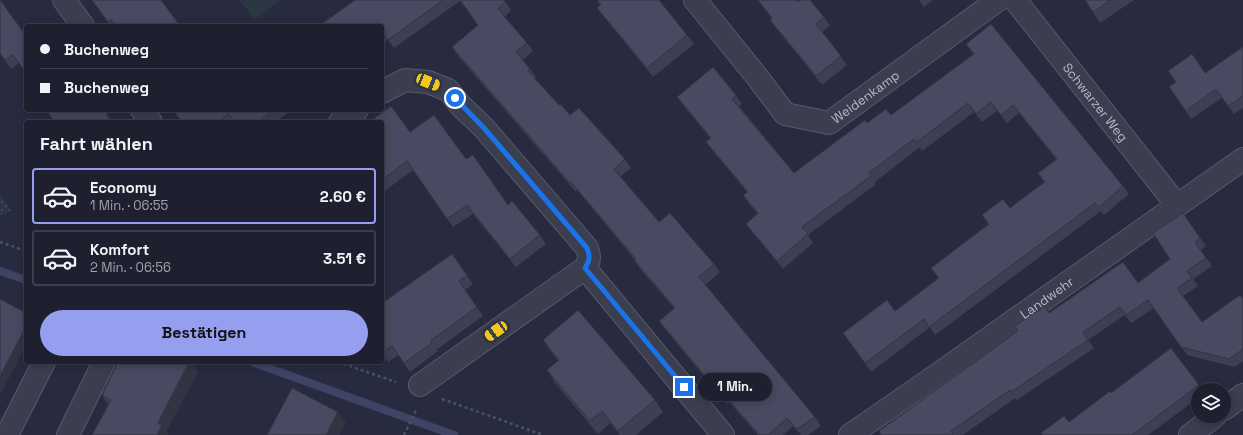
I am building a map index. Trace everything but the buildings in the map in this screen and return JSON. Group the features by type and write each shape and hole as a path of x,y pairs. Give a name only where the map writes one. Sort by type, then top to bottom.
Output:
{"street":[{"path":"64,0 82,24"},
{"name":"Weidenkamp","path":"695,0 785,114 829,123 998,0"},
{"name":"Schwarzer Weg","path":"1015,0 1177,205"},
{"path":"384,91 404,80 428,82 448,90 461,106 484,128 587,248 590,256 589,262 585,268 420,395"},
{"path":"343,120 354,112"},
{"name":"Landwehr","path":"850,435 1243,159"},
{"path":"585,268 723,435"},
{"path":"8,435 43,364"},
{"path":"68,435 103,364"},
{"path":"1231,404 1243,395"},
{"path":"1190,435 1206,423"}],"path":[{"path":"0,242 24,250"},
{"path":"404,435 420,395"}],"shaded area":[{"path":"239,0 280,0 255,19"},
{"path":"0,195 11,210 0,217"}],"waterway":[{"path":"0,271 24,279"},
{"path":"258,364 454,435"}],"route":[{"path":"455,98 461,106 484,128 587,248 590,256 589,262 585,268 684,387"}]}
